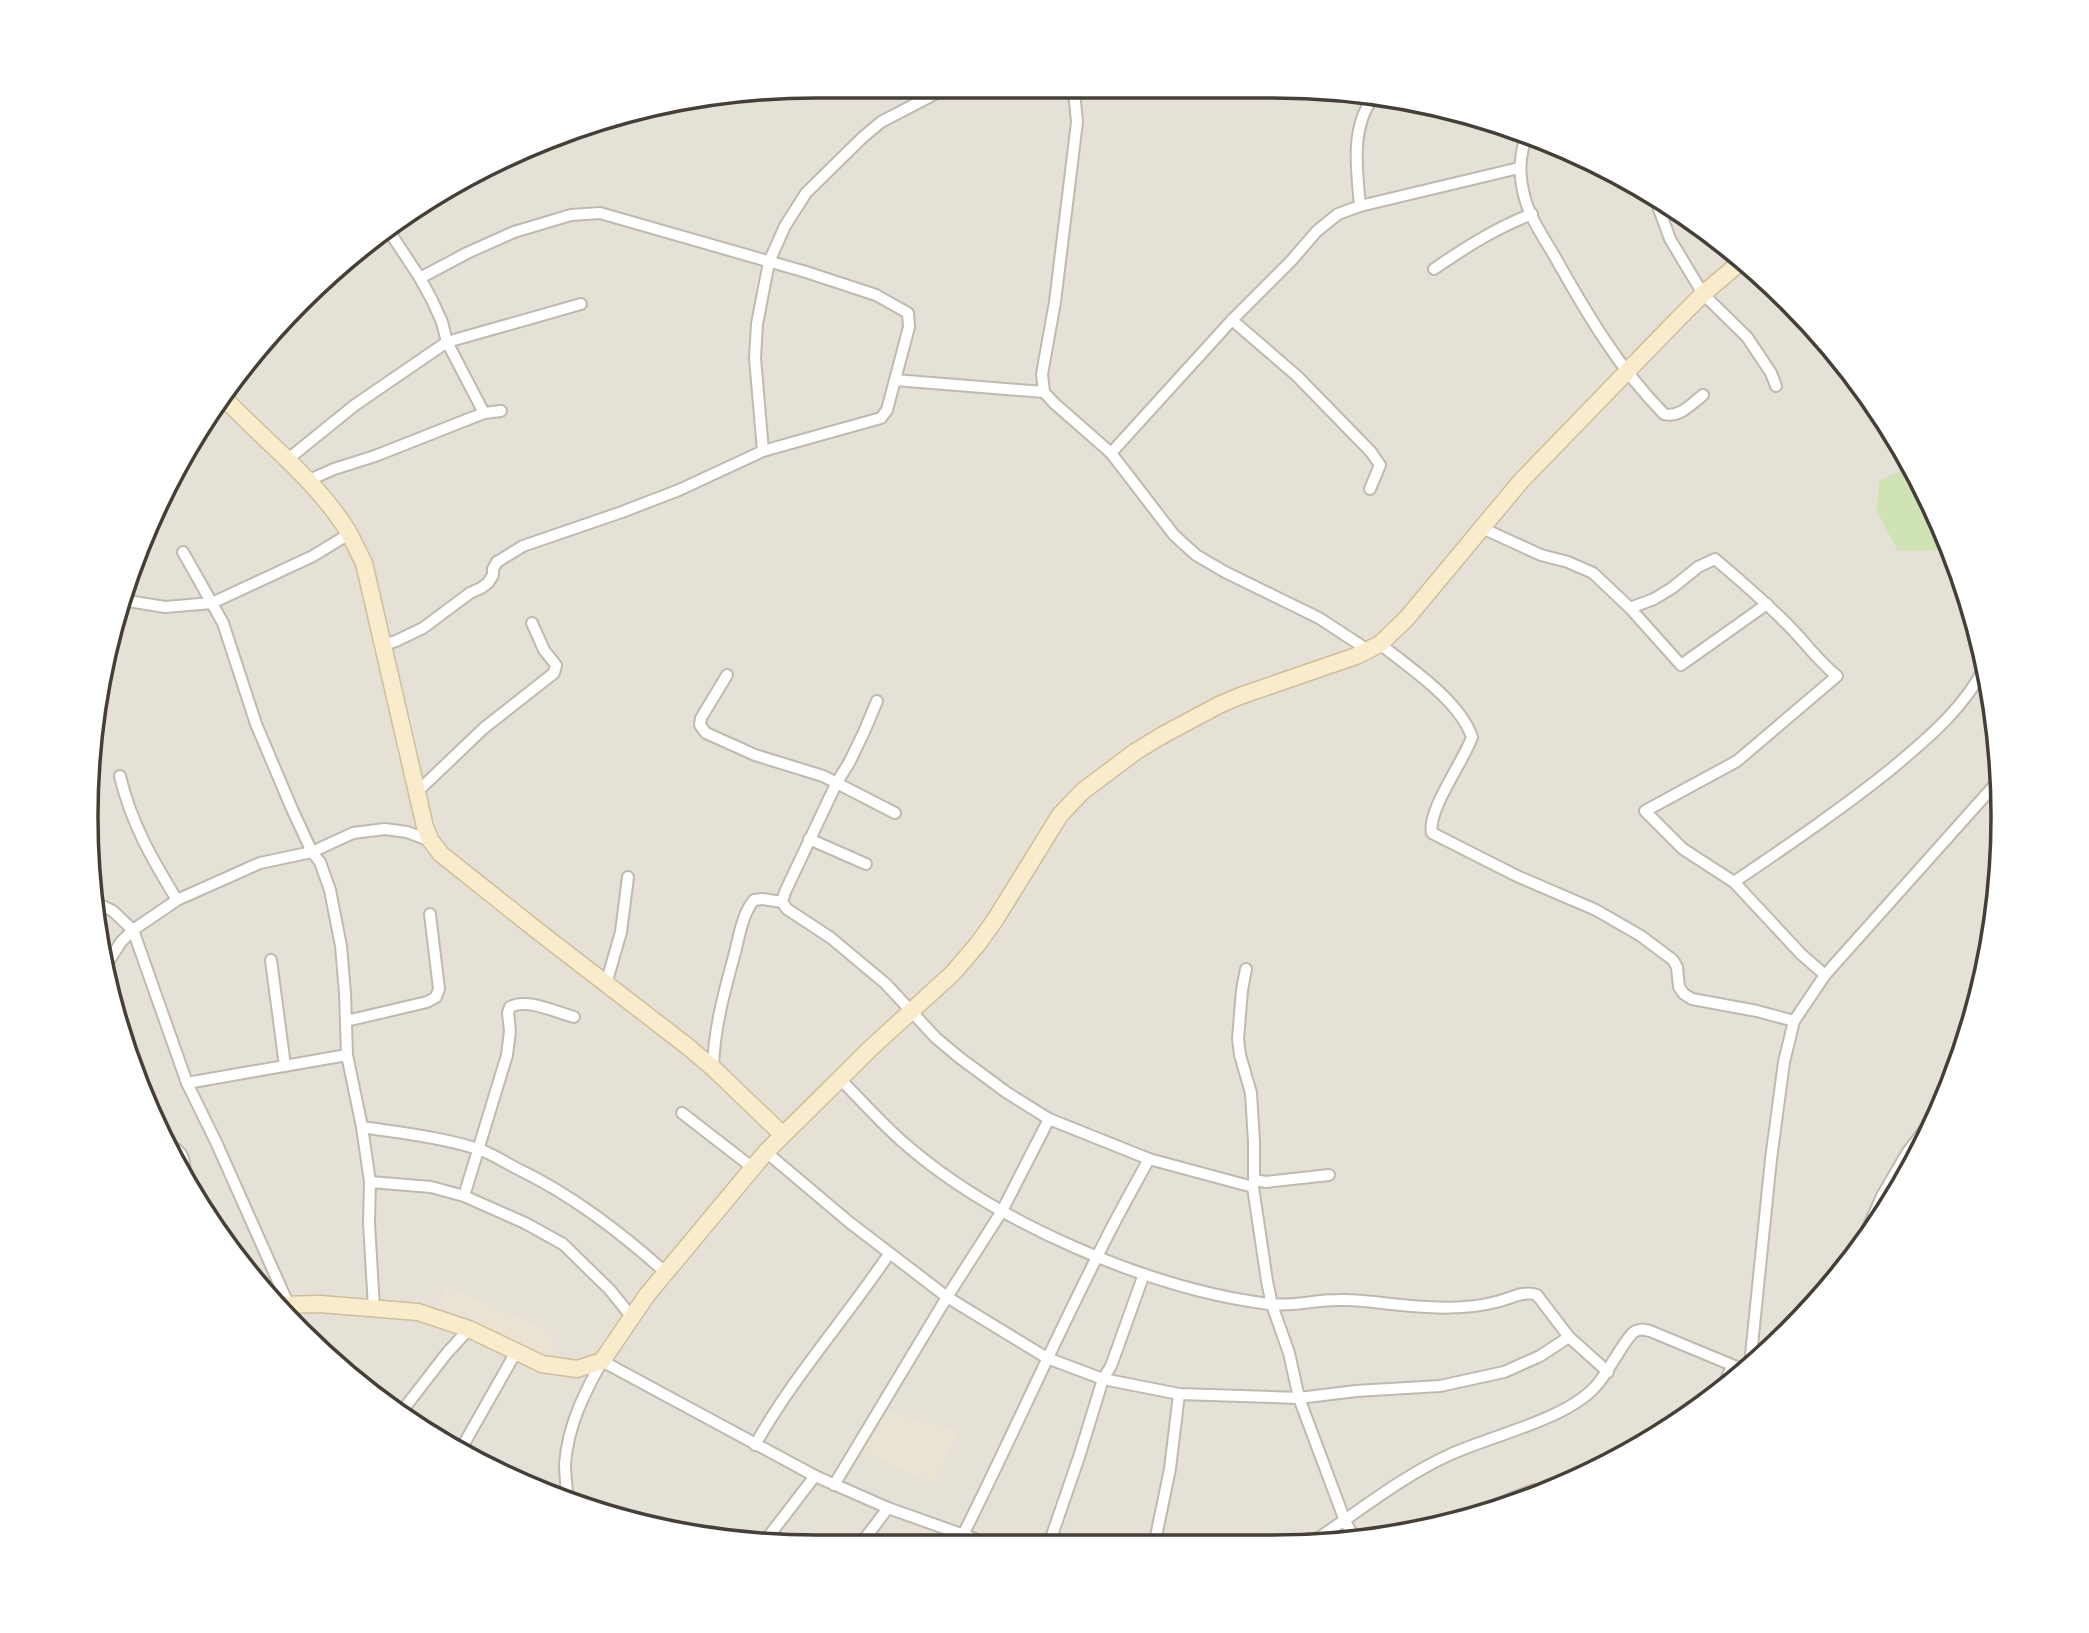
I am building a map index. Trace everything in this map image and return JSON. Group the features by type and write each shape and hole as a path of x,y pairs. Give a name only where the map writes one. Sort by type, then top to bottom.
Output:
{"street":[{"path":"762,451 755,358 757,324 769,262 785,226 806,193 863,137 881,122 927,98"},
{"path":"1075,98 1077,122 1055,302 1042,374 1044,391 1111,453 1174,535 1196,555 1374,647 1432,685 1468,725 1472,737 1435,811 1432,833 1517,876 1596,909 1624,925 1674,960 1679,987 1692,999 1794,1021"},
{"path":"1360,205 1358,132 1370,105"},
{"path":"1524,144 1519,168 1524,198 1568,280 1626,373 1664,414 1678,414 1703,395"},
{"path":"1111,453 1232,320 1317,231 1338,214 1360,205 1519,168"},
{"path":"1660,211 1670,239 1703,295 1747,337 1771,373 1776,386"},
{"path":"383,645 424,628 462,598 481,588 493,575 497,562 523,546 680,490 762,451 881,418 887,410 909,327 908,313 876,295 600,213 571,215 514,232 420,278"},
{"path":"1434,269 1472,242 1503,225 1532,214"},
{"path":"392,237 420,278 442,321 447,342 484,413"},
{"path":"567,1490 565,1465 570,1433 580,1400 631,1316 766,1152 911,1010 953,973 977,945 996,920 1060,815 1083,791 1161,736 1240,696 1356,656 1374,647 1407,618 1521,481 1703,295 1735,267"},
{"path":"287,460 355,405 447,342 581,304"},
{"path":"1232,320 1297,376 1371,452 1380,465 1370,489"},
{"path":"895,380 1044,391"},
{"path":"229,402 309,480 349,534 364,563 430,841 441,853 539,932 713,1068 783,1135"},
{"path":"309,480 484,413 501,411"},
{"path":"1482,528 1541,555 1568,562 1593,573 1630,608 1681,665 1767,604"},
{"path":"131,601 166,607 212,603 302,561 349,534"},
{"path":"183,552 223,623 256,724 312,852 320,862 330,890 341,946 347,1055 370,1182 369,1223 374,1308"},
{"path":"1630,608 1654,599 1698,567 1715,559 1767,604 1821,663 1837,676 1737,761 1645,811 1683,849 1734,882 1801,954 1825,975"},
{"path":"417,792 484,728 554,673 556,665 544,650 532,623"},
{"path":"727,675 701,718 699,725 706,733 755,755 837,782 895,813"},
{"path":"1734,882 1847,803 1907,756 1945,722 1978,682"},
{"path":"782,902 809,839 877,701"},
{"path":"120,776 131,817 177,900"},
{"path":"1751,1352 1771,1159 1784,1062 1794,1021 1825,975 1990,790"},
{"path":"112,957 133,930 177,900 260,863 312,852 353,833 386,829 407,832 430,841"},
{"path":"809,839 866,864"},
{"path":"607,984 621,932 628,877"},
{"path":"713,1068 719,1010 741,928 749,905 762,898 782,902 787,909 831,938 886,984 936,1038 960,1058 1049,1119 1149,1159 1253,1184 1329,1175"},
{"path":"104,907 113,911 133,930 187,1083 275,1273 280,1294"},
{"path":"346,1021 427,1002 436,997 439,989 430,914"},
{"path":"271,960 285,1066"},
{"path":"1247,969 1242,990 1238,1039 1251,1093 1253,1184 1261,1247 1272,1305 1289,1353 1299,1398 1350,1530"},
{"path":"464,1196 507,1055 510,1007 518,1003 530,1004 574,1017"},
{"path":"187,1083 347,1055"},
{"path":"840,1079 904,1142 960,1184 1002,1211 1064,1242 1144,1274 1220,1296 1272,1305 1339,1300 1456,1308 1530,1293 1537,1295 1569,1338 1608,1371"},
{"path":"682,1113 753,1168"},
{"path":"834,1485 1002,1211 1049,1119"},
{"path":"362,1127 479,1149 559,1190 621,1233 665,1272"},
{"path":"766,1152 889,1254 947,1297 1047,1358 1103,1379 1179,1394 1299,1398 1356,1391 1440,1386 1504,1372 1540,1356 1569,1338"},
{"path":"975,1535 1009,1444 1047,1358 1149,1159"},
{"path":"1881,1199 1904,1159"},
{"path":"370,1182 430,1187 464,1196 525,1223 563,1244 610,1290 631,1316"},
{"path":"755,1445 771,1417 860,1298 889,1254"},
{"path":"1052,1535 1103,1379 1111,1366 1144,1274"},
{"path":"290,1305 320,1304 418,1312 469,1329 542,1364 577,1369 602,1361 815,1476 888,1508 962,1535"},
{"path":"406,1406 469,1329"},
{"path":"1328,1532 1393,1487 1447,1455 1537,1422 1573,1405 1593,1390 1632,1333 1640,1329 1732,1366 1730,1370"},
{"path":"464,1443 516,1352"},
{"path":"1156,1535 1170,1469 1179,1394"},
{"path":"771,1533 815,1476"},
{"path":"868,1535 888,1508"}],"shaded area":[{"path":"1273,98 1366,104 1458,122 1503,136 1590,172 1632,194 1710,246 1781,308 1843,379 1870,417 1895,457 1936,542 1967,631 1977,676 1985,723 1991,816 1985,910 1977,957 1967,1002 1936,1091 1895,1176 1870,1216 1843,1254 1781,1325 1710,1387 1672,1414 1590,1461 1503,1497 1458,1511 1366,1529 1273,1535 816,1535 723,1529 631,1511 586,1497 499,1461 457,1439 379,1387 308,1325 246,1254 219,1216 172,1134 136,1047 112,957 100,863 100,770 112,676 136,586 172,499 219,417 276,343 308,308 343,276 417,219 499,172 586,136 676,112 770,100"},
{"path":"445,1287 551,1331 555,1349 541,1355 436,1307"},
{"path":"884,1411 959,1431 935,1483 859,1450"}],"green space":[{"path":"1902,470 1939,550 1898,551 1877,512 1879,481"}]}
